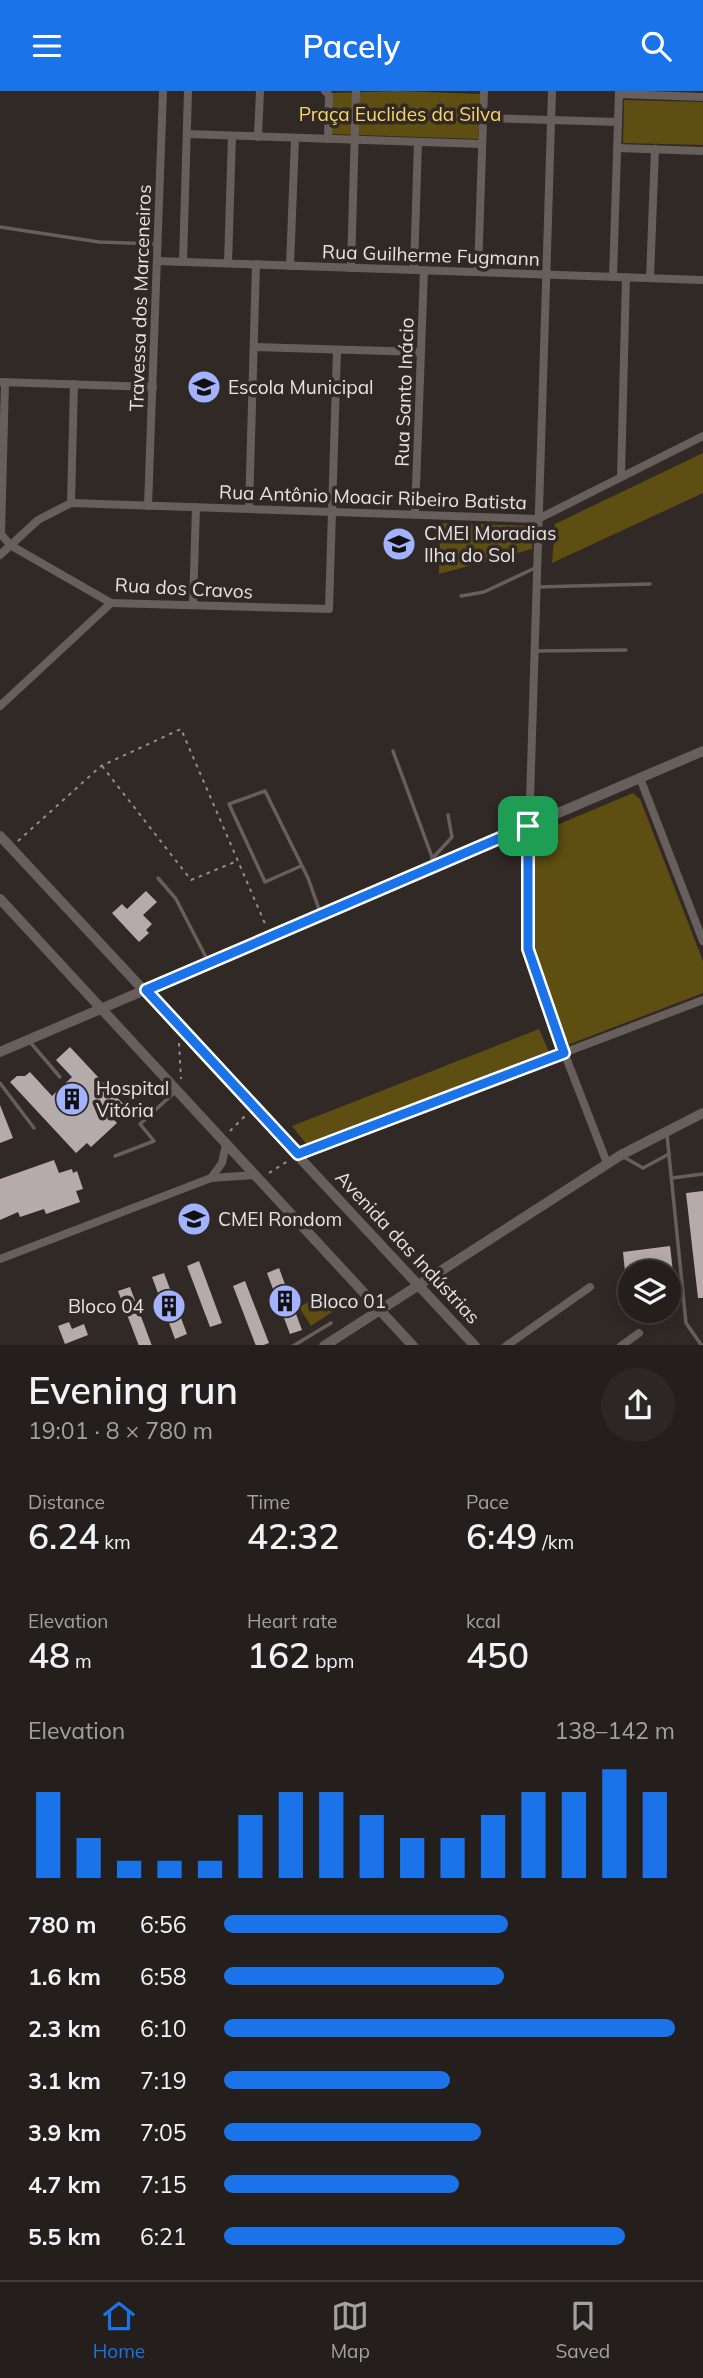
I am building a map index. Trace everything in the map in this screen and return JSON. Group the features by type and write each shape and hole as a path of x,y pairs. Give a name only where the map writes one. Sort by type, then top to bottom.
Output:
{"main road":[{"name":"Avenida das Indústrias","path":"0,836 178,1024 474,1345"},
{"path":"0,899 412,1345"}],"street":[{"name":"Travessa dos Marceneiros","path":"148,506 163,91"},
{"path":"183,262 188,91"},
{"path":"258,137 260,91"},
{"path":"325,91 329,95 328,139"},
{"path":"351,268 356,91"},
{"path":"478,272 484,91"},
{"path":"552,91 528,826 528,949 564,1053 607,1163"},
{"path":"613,277 619,92 685,93 703,97"},
{"path":"483,118 618,122"},
{"path":"187,134 482,144"},
{"path":"228,263 232,136"},
{"path":"290,265 295,138"},
{"path":"414,270 418,142"},
{"path":"617,148 703,151"},
{"path":"650,278 655,149"},
{"name":"Rua Guilherme Fugmann","path":"157,261 703,280"},
{"path":"249,509 256,264"},
{"name":"Rua Santo Inácio","path":"415,515 424,270"},
{"path":"621,477 626,277"},
{"path":"254,347 421,352"},
{"path":"332,512 337,349"},
{"path":"10,545 1,534 2,382 153,387"},
{"path":"0,555 38,520 71,503 74,384"},
{"name":"Rua Antônio Moacir Ribeiro Batista","path":"71,503 538,519 703,436"},
{"path":"193,605 196,507"},
{"name":"Rua dos Cravos","path":"10,545 111,603 329,608 332,512"},
{"path":"0,706 111,603"},
{"path":"0,1052 321,915 434,863 703,751"},
{"path":"640,778 703,941"},
{"path":"298,1154 703,1000"},
{"path":"325,1345 607,1163 667,1129 703,1113"},
{"path":"211,1178 222,1163 224,1141"},
{"path":"0,1259 211,1178 257,1177"},
{"path":"507,1345 590,1287"},
{"path":"622,1345 639,1333"}],"lane":[{"path":"0,227 99,241 158,244"},
{"path":"461,596 484,592 537,567"},
{"path":"536,587 650,584"},
{"path":"534,651 626,650"},
{"path":"393,751 434,863"},
{"path":"301,866 265,882 229,804 265,792 308,878 321,915"},
{"path":"434,863 452,837 448,815"},
{"path":"158,877 176,899 209,963"},
{"path":"29,1040 60,1077"},
{"path":"0,1083 34,1128"},
{"path":"116,1156 154,1141 139,1124 179,1093"},
{"path":"667,1129 686,1323 701,1345"},
{"path":"621,1155 643,1168 669,1154"},
{"path":"671,1178 703,1174"},
{"path":"295,1345 331,1323"}],"path":[{"path":"12,846 101,766 181,729 271,936"},
{"path":"101,766 191,880 237,861"},
{"path":"178,1024 179,1093"},
{"path":"224,1141 254,1107"},
{"path":"257,1177 298,1154"}],"green space":[{"name":"Praça Euclides da Silva","path":"399,91 480,94 478,139 331,134 332,93"},
{"path":"624,100 703,102 703,145 623,143"},
{"path":"703,453 703,493 552,563 555,524"},
{"path":"440,523 533,526 532,549 439,574"},
{"path":"633,793 640,799 703,961 703,993 565,1046 535,952 533,835"},
{"path":"539,1029 549,1052 307,1145 292,1126"},
{"path":"321,1295 335,1310 311,1326 299,1307"}],"building":[{"path":"146,891 157,902 143,915 152,924 146,930 149,933 139,942 112,913 122,904 127,909"},
{"name":"Hospital Vitória","path":"70,1047 126,1107 113,1119 117,1123 91,1147 87,1143 76,1153 10,1082 17,1076 25,1076 30,1072 52,1096 72,1077 56,1060"},
{"path":"0,1105 13,1138 0,1143"},
{"path":"54,1160 59,1173 72,1169 73,1173 77,1171 83,1189 76,1191 80,1202 46,1214 44,1209 20,1217 18,1212 0,1220 0,1179"},
{"path":"703,1191 703,1298 698,1298 686,1193"},
{"path":"670,1246 672,1260 624,1260 623,1252"},
{"path":"199,1261 222,1323 210,1327 187,1266"},
{"name":"Bloco 01","path":"279,1268 302,1330 290,1334 267,1273"},
{"name":"Bloco 04","path":"164,1273 187,1334 175,1339 152,1277"},
{"path":"245,1281 269,1343 256,1345 233,1286"},
{"path":"130,1287 152,1345 139,1345 118,1291"},
{"path":"69,1322 72,1329 84,1324 88,1335 65,1344 58,1326"}],"place":[{"name":"Escola Municipal","path":"204,387"},
{"name":"CMEI Moradias Ilha do Sol","path":"399,544"},
{"name":"Hospital Vitória","path":"72,1099"},
{"name":"CMEI Rondom","path":"194,1219"},
{"name":"Bloco 01","path":"285,1301"},
{"name":"Bloco 04","path":"169,1306"}],"route":[{"path":"528,826 528,949 536,980 564,1053 298,1154 146,990 378,890 528,826"}]}
